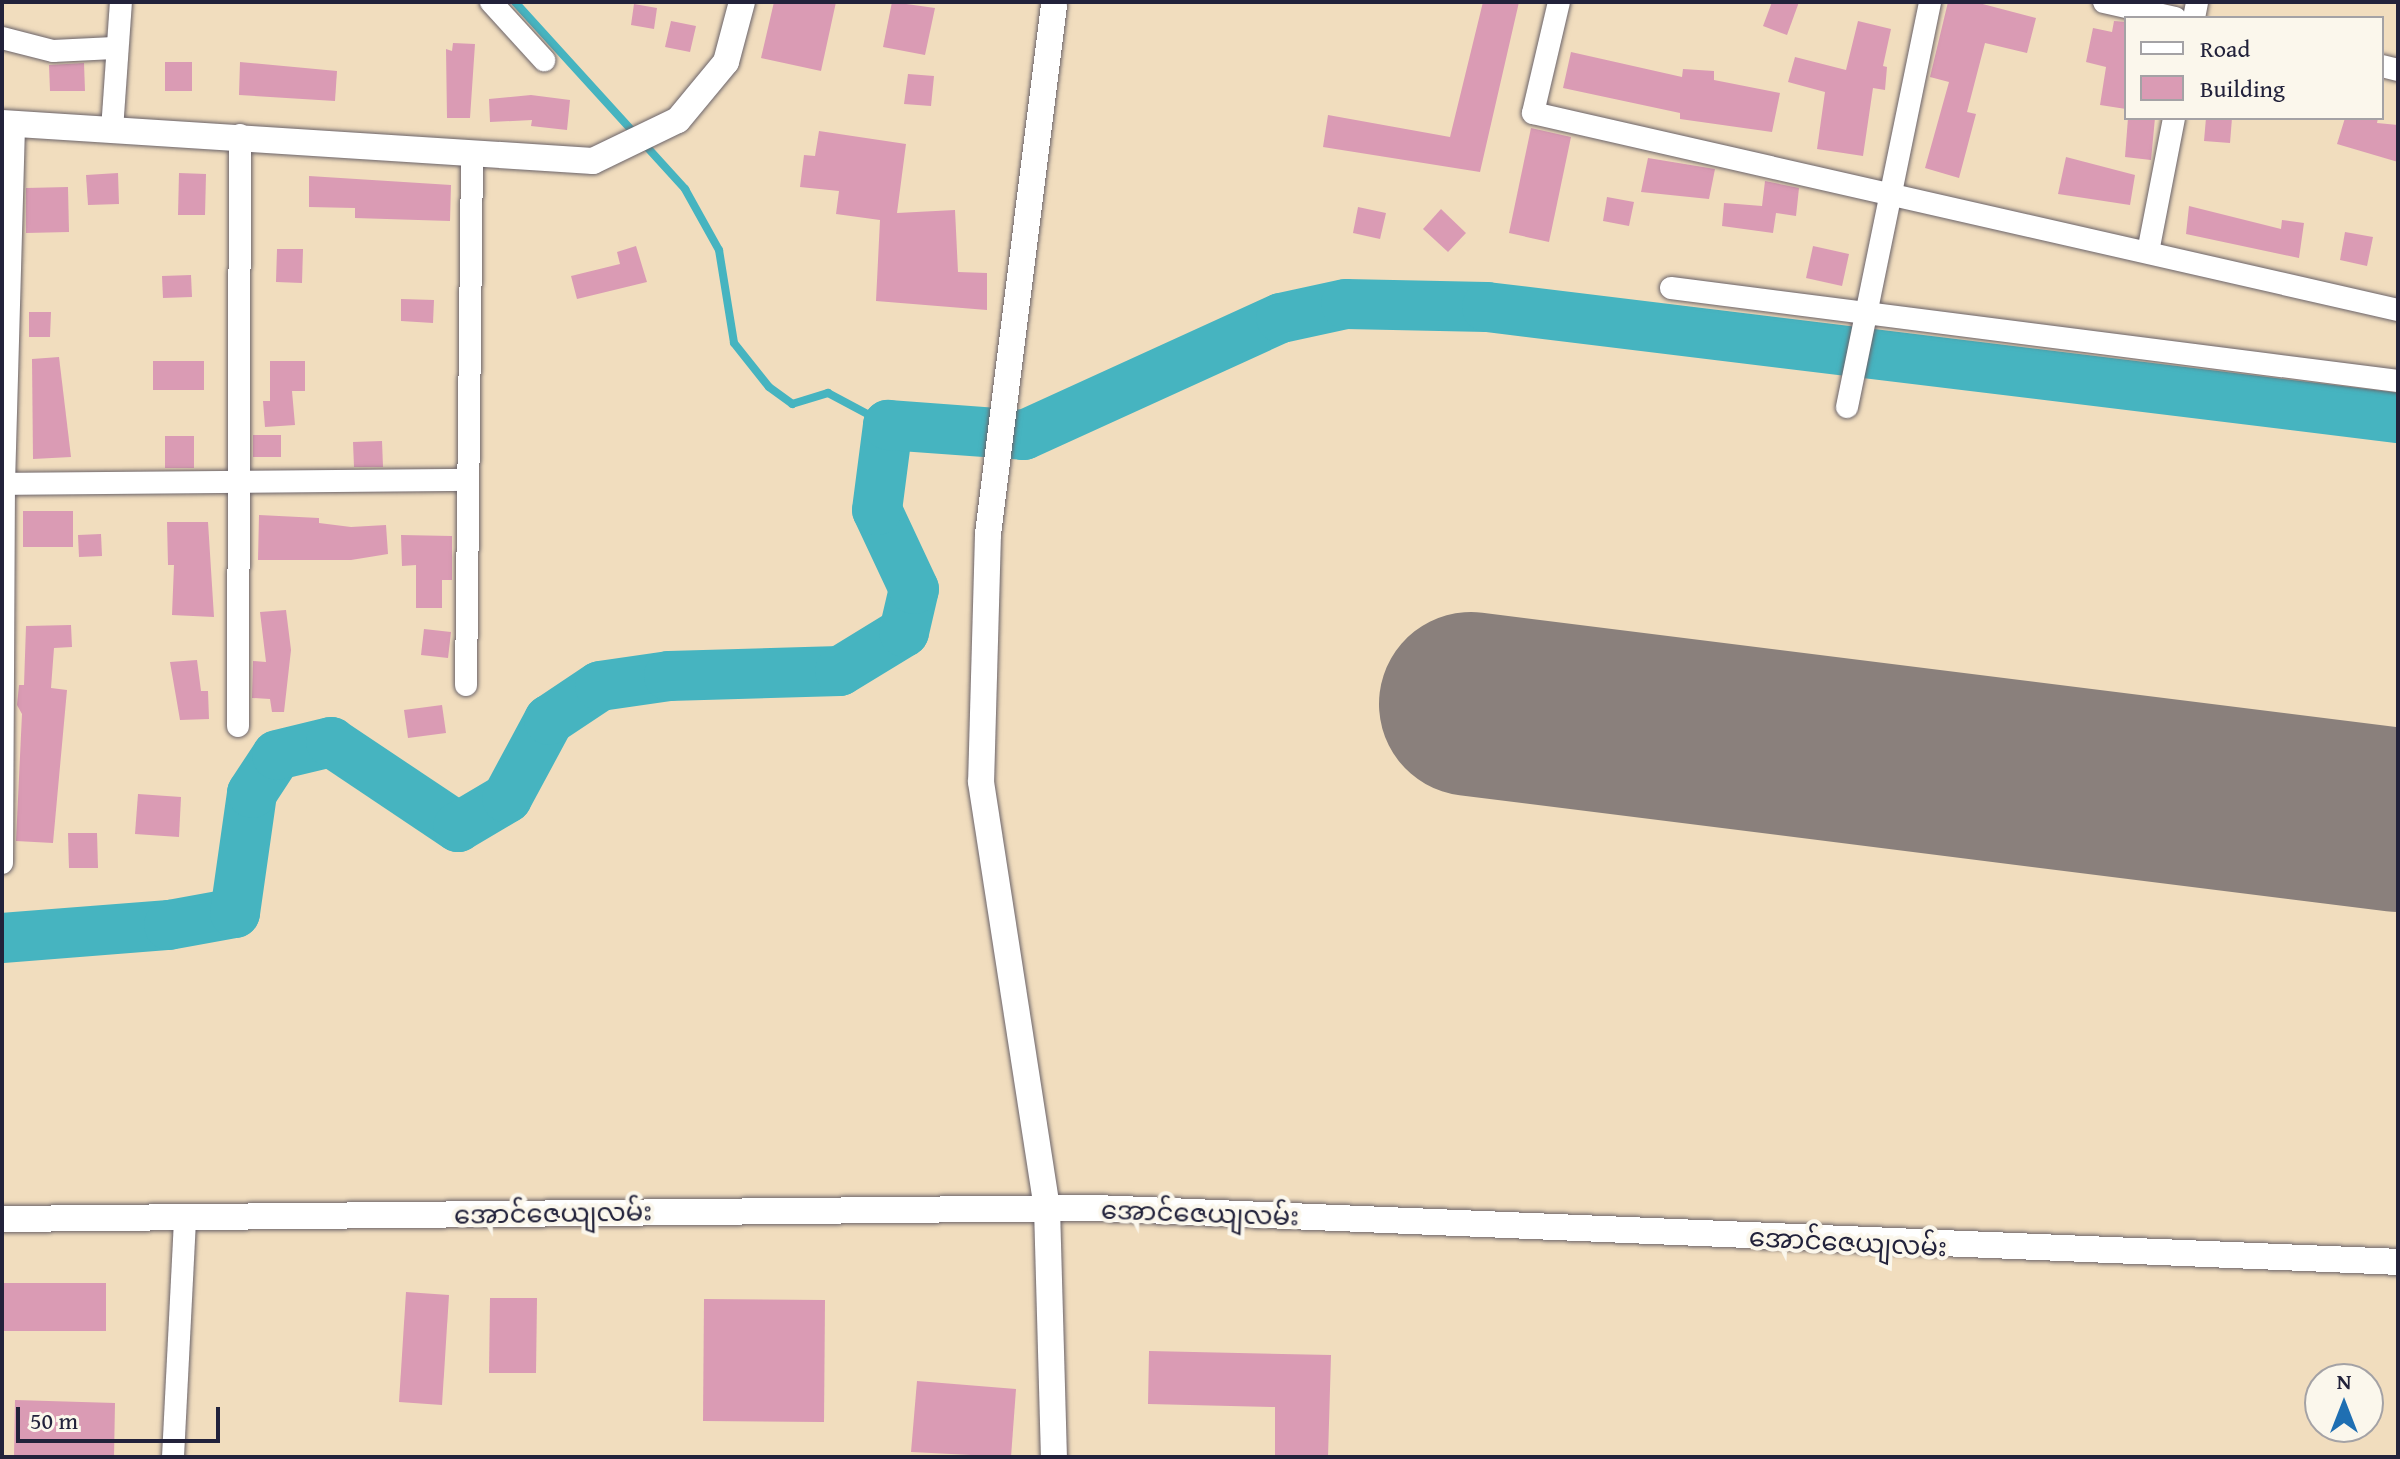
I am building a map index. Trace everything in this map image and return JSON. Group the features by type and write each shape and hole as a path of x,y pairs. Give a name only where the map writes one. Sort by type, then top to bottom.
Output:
{"street":[{"path":"112,130 114,48 121,2"},
{"path":"491,2 544,60"},
{"path":"2,863 8,124 240,135 593,161 678,120 726,62 742,2"},
{"path":"1559,2 1533,113 2398,310"},
{"path":"1847,407 1862,315 1894,193 1930,2"},
{"path":"2104,2 2166,16"},
{"path":"1050,3 988,534 981,782 1047,1208 1054,1457"},
{"path":"2,38 53,51 114,48"},
{"path":"2148,252 2174,120"},
{"path":"238,726 235,484 240,135"},
{"path":"466,685 472,154"},
{"path":"1671,288 1862,315 2398,381"},
{"path":"3,484 468,480"},
{"name":"အောင်ဇေယျလမ်း","path":"2,1219 1047,1208 2398,1262"},
{"path":"173,1457 185,1218"}],"building":[{"path":"774,2 836,2 821,71 761,58"},
{"path":"892,2 935,8 925,55 883,47"},
{"path":"1483,2 1519,2 1480,172 1323,147 1328,115 1450,137"},
{"path":"1772,2 1799,2 1787,35 1763,26"},
{"path":"1948,2 1975,2 2036,18 2027,53 1985,43 1967,112 1976,114 1959,178 1925,168 1949,82 1930,77"},
{"path":"634,4 657,8 654,29 631,25"},
{"path":"671,21 696,26 690,52 665,47"},
{"path":"1858,21 1891,29 1883,66 1887,67 1885,90 1873,88 1863,156 1817,149 1825,92 1788,82 1795,57 1846,70"},
{"path":"2114,21 2124,22 2124,109 2100,105 2106,67 2086,62 2093,28 2112,32"},
{"path":"453,43 475,44 470,118 447,118 446,49 452,51"},
{"path":"1571,52 1682,77 1683,69 1714,71 1714,80 1780,93 1772,132 1680,119 1680,113 1563,88"},
{"path":"165,62 192,62 192,91 165,91"},
{"path":"240,62 337,71 335,101 239,95"},
{"path":"84,63 85,91 50,91 49,65"},
{"path":"908,74 934,76 931,106 904,104"},
{"path":"531,95 570,100 567,130 531,126 532,120 490,122 489,99"},
{"path":"2128,120 2155,120 2151,160 2125,157"},
{"path":"2206,120 2232,120 2230,143 2204,141"},
{"path":"2344,120 2378,120 2377,123 2398,125 2398,162 2337,144"},
{"path":"1531,128 1571,137 1549,242 1509,233"},
{"path":"819,131 906,144 897,213 955,210 958,272 987,273 987,310 876,301 880,220 836,214 839,191 800,187 804,155 815,156"},
{"path":"2066,157 2135,175 2130,205 2058,194"},
{"path":"1648,158 1715,169 1709,199 1641,192"},
{"path":"118,173 119,204 88,205 86,175"},
{"path":"179,173 206,174 205,215 178,215"},
{"path":"309,176 451,185 450,221 355,218 355,208 309,207"},
{"path":"1765,181 1799,188 1796,216 1776,213 1773,233 1722,226 1724,203 1762,206"},
{"path":"68,187 69,232 26,233 26,188"},
{"path":"1607,197 1634,202 1629,226 1603,221"},
{"path":"2189,206 2281,229 2282,220 2304,223 2299,258 2186,234"},
{"path":"1358,207 1386,213 1380,239 1353,233"},
{"path":"1441,209 1466,233 1448,252 1423,229"},
{"path":"2345,232 2373,237 2367,266 2340,260"},
{"path":"636,246 647,282 577,299 571,276 620,264 617,252"},
{"path":"1813,246 1849,254 1842,286 1806,278"},
{"path":"277,249 303,249 302,283 276,282"},
{"path":"191,275 192,297 163,298 162,276"},
{"path":"401,299 434,300 433,323 401,321"},
{"path":"29,312 51,312 50,337 29,337"},
{"path":"59,357 71,457 33,459 32,359"},
{"path":"153,361 204,361 204,390 153,390"},
{"path":"270,361 305,361 305,391 292,391 295,425 265,427 263,401 270,401"},
{"path":"253,435 281,435 281,457 253,457"},
{"path":"165,436 194,436 194,468 165,468"},
{"path":"382,441 383,467 354,467 353,442"},
{"path":"23,511 73,511 73,547 23,547"},
{"path":"259,515 319,518 319,523 351,527 386,525 388,554 351,560 258,560"},
{"path":"167,522 208,522 214,617 172,615 174,565 168,565"},
{"path":"101,534 102,556 79,557 78,535"},
{"path":"401,535 452,536 452,580 442,580 442,608 416,608 416,565 402,566"},
{"path":"286,610 291,650 284,712 272,712 270,699 252,698 253,661 266,662 260,612"},
{"path":"71,625 72,647 54,648 51,688 67,690 53,843 16,841 22,714 17,705 19,685 24,685 26,626"},
{"path":"424,629 451,632 448,658 421,655"},
{"path":"197,660 201,691 208,691 209,719 180,720 170,662"},
{"path":"442,705 446,733 408,738 404,710"},
{"path":"138,794 181,797 179,837 135,834"},
{"path":"68,833 97,833 98,868 69,868"},
{"path":"2,1283 106,1283 106,1331 2,1331"},
{"path":"406,1292 449,1295 442,1405 399,1402"},
{"path":"490,1298 537,1298 536,1373 489,1373"},
{"path":"704,1299 825,1300 824,1422 703,1421"},
{"path":"1149,1351 1331,1355 1328,1457 1275,1457 1275,1407 1148,1404"},
{"path":"917,1381 1016,1389 1011,1457 911,1452"},
{"path":"15,1400 115,1403 114,1457 14,1457"}],"waterway":[{"path":"515,2 685,189 719,250 734,343 769,387 792,404 828,393 888,425"},
{"path":"2,938 169,925 235,913 252,793 277,755 331,742 458,827 507,798 549,720 600,686 669,676 840,671 904,632 914,589 877,510 888,425 1024,435 1281,318 1346,304 1487,307 2398,418"}],"runway":[{"path":"1471,704 2398,820"}]}
